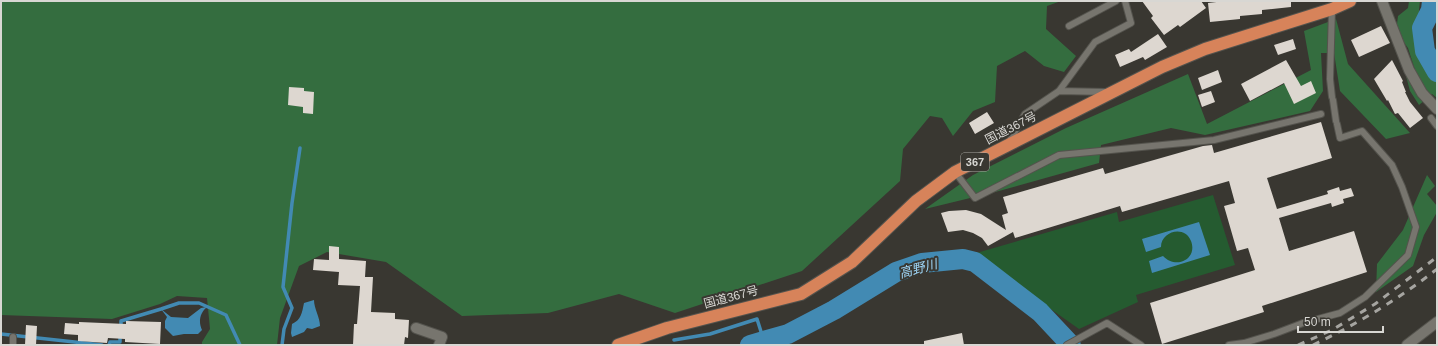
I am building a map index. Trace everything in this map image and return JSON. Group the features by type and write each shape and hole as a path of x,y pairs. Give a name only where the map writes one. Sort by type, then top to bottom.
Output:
{"highway":[{"name":"国道367号","path":"618,345 667,328 801,294 852,262 916,201 955,172 1162,67 1205,49 1332,9 1350,1"}],"street":[{"path":"1382,1 1409,70 1422,93 1437,109"},
{"path":"1407,345 1437,322"},
{"path":"416,328 442,337 439,345"}],"lane":[{"path":"1069,26 1116,1"},
{"path":"1007,146 1025,114 1059,92 1094,42 1131,23 1125,1"},
{"path":"1229,345 1244,343 1303,323 1340,313 1365,297 1408,255 1416,227 1402,187 1392,165 1362,132 1340,138 1334,111 1330,79 1332,9"},
{"path":"1059,92 1113,92"},
{"path":"955,172 975,198 1059,155 1214,140 1334,111"},
{"path":"1431,118 1437,126"},
{"path":"1067,345 1107,323 1141,345"},
{"path":"13,337 13,345"}],"green space":[{"path":"1,1 1061,1 1047,6 1046,29 1076,56 1064,72 1044,66 1025,51 997,66 995,102 973,111 953,136 942,118 930,116 903,149 900,181 802,271 675,313 619,294 548,313 462,316 386,262 327,252 299,266 280,318 277,345 202,345 202,342 210,329 207,298 177,296 160,304 112,319 1,315"},
{"path":"1409,1 1420,1 1419,10 1422,51 1437,84 1437,98 1432,94 1419,105 1410,91 1406,76 1415,70 1408,48 1396,32 1398,16 1408,8"},
{"path":"1336,19 1348,64 1410,133 1386,139 1340,91 1334,53 1321,53 1323,91 1310,111 1205,135 1171,128 1101,145 1099,163 999,191 925,209 973,175 1066,128 1188,74 1207,124 1311,70 1304,31"},
{"path":"1427,175 1435,186 1427,194 1437,206 1437,212 1424,235 1413,266 1376,292 1377,264 1403,230"},
{"path":"1213,195 1235,265 1136,295 1138,302 1079,329 973,254 1117,212 1119,222"}],"water":[{"path":"1199,222 1210,255 1152,273 1149,261 1163,256 1174,262 1184,260 1189,257 1191,253 1191,241 1184,233 1174,232 1165,237 1162,241 1161,247 1146,252 1142,239"},
{"path":"314,300 320,326 312,329 307,328 304,332 292,337 292,324 302,313 304,303"},
{"path":"207,307 201,315 200,323 202,330 198,334 173,336 165,328 165,321 167,317 161,309 171,317 188,318 201,308"}],"building":[{"path":"1142,1 1201,1 1206,8 1180,27 1178,25 1164,35 1151,18 1153,16"},
{"path":"1225,1 1291,1 1291,7 1262,10 1262,14 1240,16 1240,19 1210,22 1208,3"},
{"path":"1381,26 1390,43 1359,57 1351,40"},
{"path":"1158,34 1167,47 1145,60 1143,57 1120,67 1115,55 1129,49 1131,52"},
{"path":"1293,39 1296,49 1278,55 1274,45"},
{"path":"1286,60 1301,86 1311,81 1316,93 1294,104 1284,83 1250,101 1241,84"},
{"path":"1392,60 1403,81 1405,92 1410,102 1423,118 1410,128 1398,113 1395,114 1388,100 1387,101 1374,79"},
{"path":"1218,70 1222,82 1202,90 1198,78"},
{"path":"289,87 304,88 304,91 314,92 313,114 303,113 303,107 288,105"},
{"path":"1211,91 1215,102 1202,107 1198,95"},
{"path":"987,112 994,123 975,134 969,123"},
{"path":"1321,122 1332,158 1267,178 1277,209 1328,194 1327,191 1339,187 1340,191 1351,188 1354,196 1343,199 1344,203 1332,207 1331,203 1279,218 1289,251 1354,231 1367,272 1262,306 1264,312 1162,344 1150,303 1255,270 1248,248 1237,251 1224,206 1235,203 1229,181 1122,212 1120,206 1015,238 1013,232 988,246 982,238 973,233 963,230 948,232 941,213 966,210 981,214 1006,230 1002,215 1008,213 1003,197 1103,168 1105,174 1203,146 1212,145 1214,153"},
{"path":"329,246 339,247 339,259 366,261 365,277 373,277 371,312 395,313 395,319 409,320 408,338 405,337 404,345 353,345 354,324 357,324 360,286 338,285 339,272 313,270 314,259 329,260"},
{"path":"126,321 161,322 160,344 125,342 125,339 108,338 107,343 78,341 78,335 64,334 65,323 79,324 79,322 126,324"},
{"path":"26,325 37,326 36,345 25,345"},
{"path":"962,333 964,345 924,345 924,341"}],"waterway":[{"name":"高野川","path":"1432,1 1431,10 1422,28 1425,51 1437,72"},
{"path":"282,345 284,329 292,308 283,287 292,203 300,148"},
{"name":"高野川","path":"750,345 788,334 834,310 896,272 922,263 963,259 975,262 1040,312 1071,345"},
{"path":"121,328 121,321 179,303 199,303 226,315 240,345"},
{"path":"674,340 710,334 757,319 764,341"},
{"path":"1,334 102,345"},
{"path":"109,345 110,342 120,342 120,335"}],"railway":[{"path":"1298,345 1332,330 1375,304 1437,257"},
{"path":"1313,345 1377,310 1408,291 1437,269"}]}
